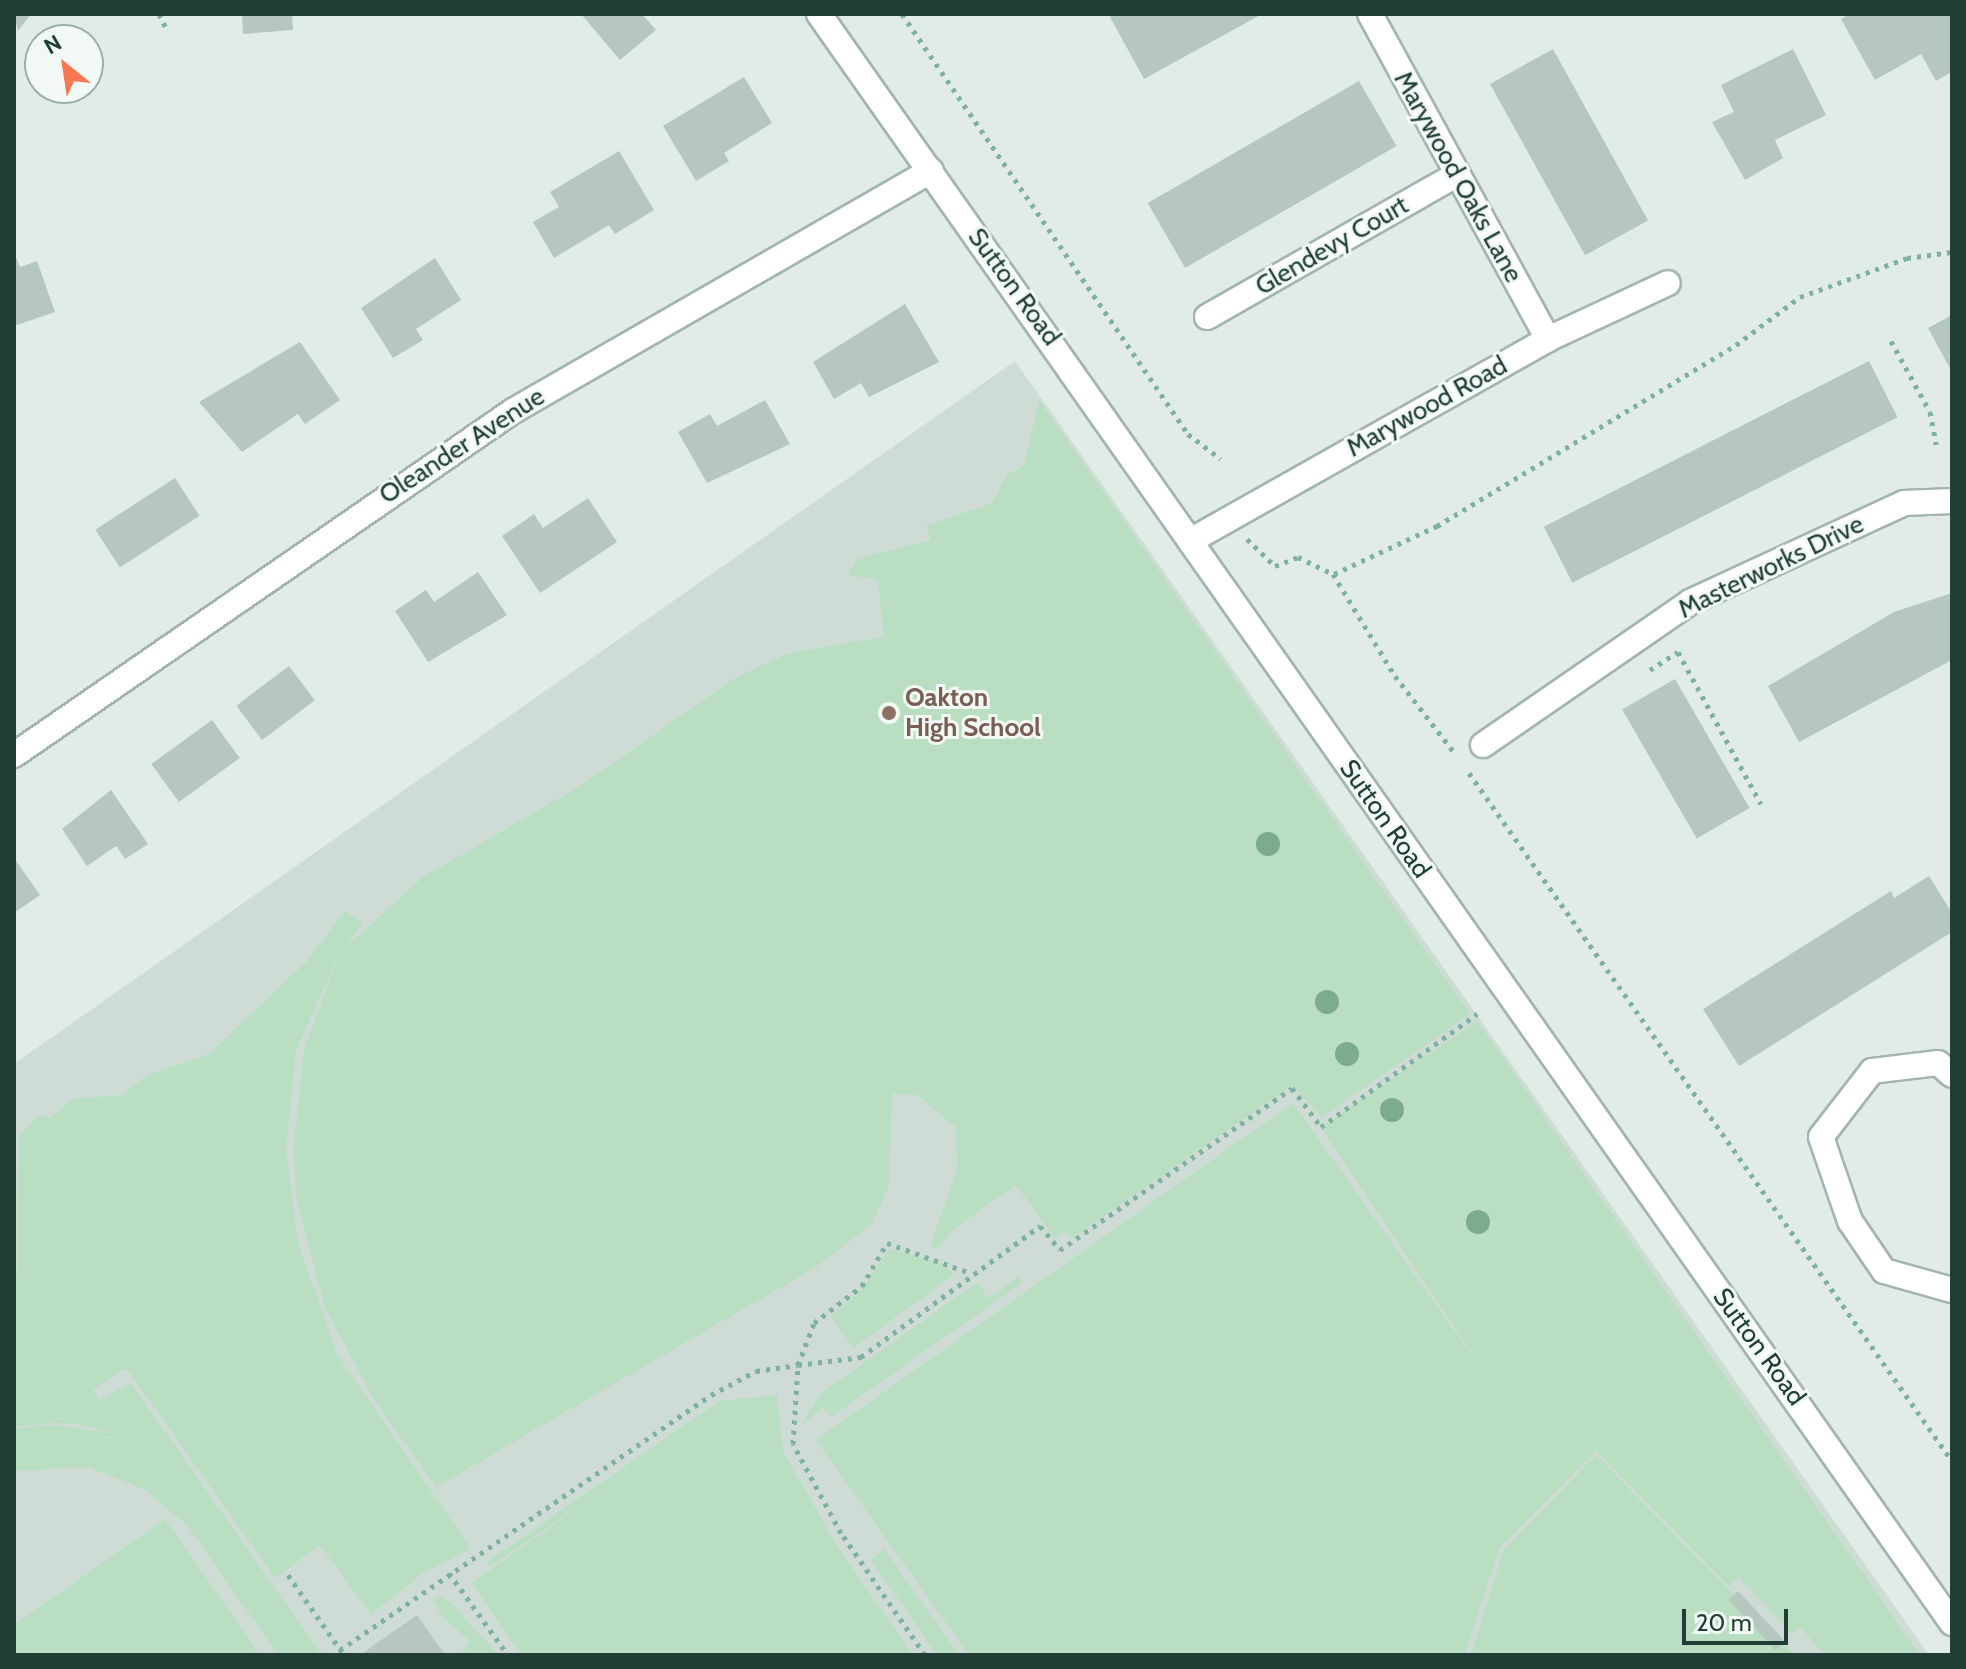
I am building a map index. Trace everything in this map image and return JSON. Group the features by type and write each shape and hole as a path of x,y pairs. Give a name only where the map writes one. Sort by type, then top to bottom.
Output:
{"street":[{"name":"Sutton Road","path":"819,14 1952,1623"},
{"name":"Marywood Oaks Lane","path":"1370,14 1548,339"},
{"name":"Oleander Avenue","path":"14,755 500,419 931,171"},
{"name":"Glendevy Court","path":"1207,317 1456,175"},
{"name":"Marywood Road","path":"1190,541 1548,339 1668,283"},
{"name":"Masterworks Drive","path":"1483,745 1690,602 1904,503 1952,501"},
{"path":"1952,1075 1938,1063 1872,1071 1821,1137 1850,1221 1884,1271 1952,1290"}],"path":[{"path":"159,14 167,30"},
{"path":"902,14 1188,434 1221,459"},
{"path":"1333,574 1437,526 1736,345 1800,297 1907,258 1952,252"},
{"path":"1891,341 1930,412 1936,444"},
{"path":"1247,538 1275,566 1298,557 1333,574 1395,676 1952,1461"},
{"path":"1638,677 1678,652 1761,804"},
{"path":"288,1575 342,1653 449,1573 711,1395 756,1371 861,1357 971,1273 1040,1226 1060,1250 1292,1088 1321,1127 1477,1014"},
{"path":"925,1655 841,1533 793,1444 798,1365 814,1323 862,1286 887,1243 971,1273"},
{"path":"449,1573 508,1655"}],"shaded area":[{"name":"Oakton High School","path":"1015,361 1929,1655 14,1655 14,1064"}],"green space":[{"path":"1039,400 1470,1014 1322,1117 1292,1085 1072,1238 1064,1232 1055,1238 1016,1185 952,1230 937,1249 930,1246 957,1169 956,1127 916,1094 892,1094 889,1186 872,1224 816,1267 436,1487 376,1403 325,1308 297,1201 293,1152 304,1049 341,951 296,1050 286,1149 298,1243 337,1354 471,1549 423,1573 371,1615 320,1545 275,1578 127,1369 117,1373 93,1390 99,1400 131,1383 322,1655 278,1655 187,1525 144,1489 88,1467 14,1471 14,1429 55,1425 118,1434 77,1424 50,1423 14,1427 19,1135 39,1115 51,1118 72,1099 123,1095 147,1075 209,1054 307,961 345,911 363,922 345,948 423,877 582,785 735,678 789,653 884,637 878,580 848,575 858,559 931,540 926,526 992,503 1007,475 1024,466"},
{"path":"1477,1021 1920,1655 1825,1655 1800,1627 1792,1634 1739,1577 1729,1586 1596,1451 1499,1548 1465,1655 969,1655 816,1440 1293,1103 1494,1387 1321,1127"},
{"path":"889,1249 945,1264 954,1275 853,1348 831,1316 863,1289"},
{"path":"1018,1277 1022,1283 831,1417 823,1408 801,1425 820,1394 978,1282 988,1299"},
{"path":"777,1395 783,1451 839,1549 913,1655 522,1655 472,1583 631,1470 490,1567 487,1562 719,1401"},
{"path":"1596,1455 1794,1655 1471,1655 1503,1551"},
{"path":"165,1519 260,1655 14,1655 14,1625"},
{"path":"884,1549 959,1655 937,1655 871,1560"},
{"path":"438,1596 450,1602 499,1655 461,1655 469,1640 443,1617 432,1600"}],"building":[{"path":"14,14 31,14 18,31"},
{"path":"242,14 292,14 293,30 243,34"},
{"path":"581,14 642,14 656,30 620,60"},
{"path":"1115,14 1262,14 1144,79 1110,17"},
{"path":"1850,14 1952,14 1952,72 1936,81 1921,54 1875,80 1841,19"},
{"path":"1553,49 1648,220 1585,255 1490,84"},
{"path":"1793,49 1826,115 1775,140 1783,158 1745,180 1712,122 1734,112 1721,85"},
{"path":"744,77 772,123 724,153 729,161 696,181 663,126"},
{"path":"1359,81 1396,146 1185,268 1148,203"},
{"path":"619,151 654,210 615,234 609,225 554,258 533,222 559,207 550,192"},
{"path":"14,252 20,267 37,261 55,312 14,326"},
{"path":"435,258 461,300 416,329 423,340 393,358 361,308"},
{"path":"905,304 939,362 869,397 861,383 834,399 813,362"},
{"path":"1952,315 1952,372 1928,328"},
{"path":"300,342 340,400 305,424 298,414 242,452 199,402"},
{"path":"1869,361 1898,417 1572,583 1544,527"},
{"path":"765,400 790,444 707,483 678,432 710,414 717,426"},
{"path":"175,478 200,516 120,567 95,530"},
{"path":"588,498 617,542 540,593 502,536 534,514 543,528"},
{"path":"478,572 507,615 428,662 395,611 426,590 434,602"},
{"path":"1952,593 1952,660 1799,742 1768,686 1894,612"},
{"path":"289,666 315,700 262,740 236,706"},
{"path":"1675,679 1750,808 1697,839 1622,710"},
{"path":"212,720 240,758 179,802 151,764"},
{"path":"111,790 148,844 125,859 116,846 87,866 62,829"},
{"path":"14,858 40,895 14,913"},
{"path":"1929,876 1952,913 1952,932 1739,1066 1703,1009 1891,891 1894,898"},
{"path":"1738,1591 1785,1641 1776,1650 1728,1600"},
{"path":"417,1615 445,1655 360,1655"}],"place":[{"name":"Oakton High School","path":"889,713"}]}
